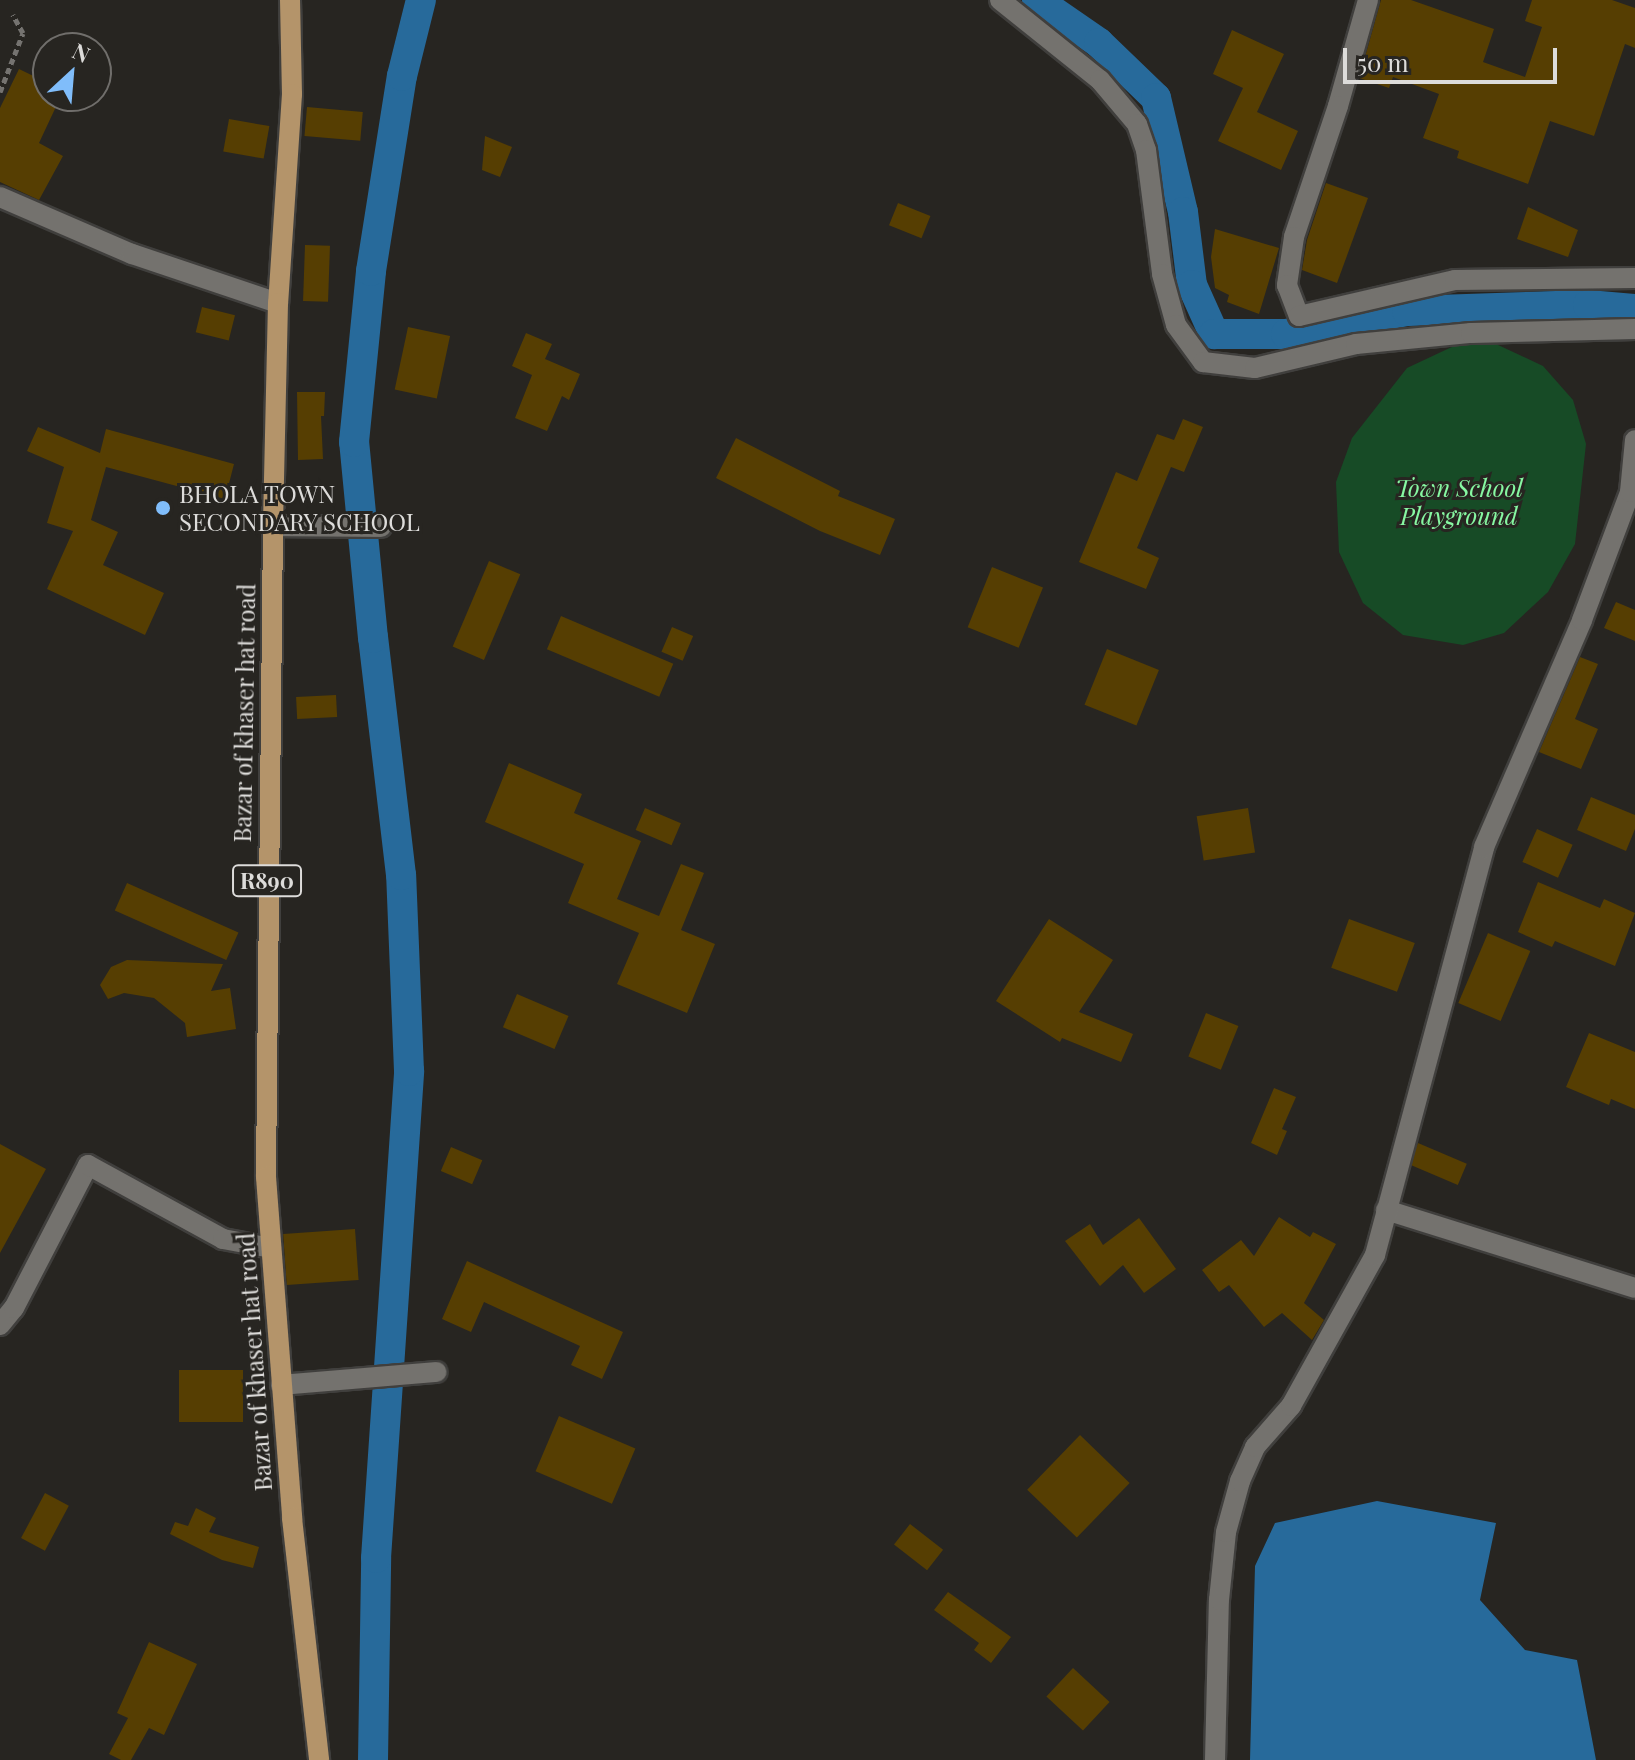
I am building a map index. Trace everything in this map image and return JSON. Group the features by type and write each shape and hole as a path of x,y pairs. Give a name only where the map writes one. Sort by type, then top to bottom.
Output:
{"main road":[{"name":"Bazar of khaser hat road","path":"290,0 292,94 278,303 266,1033 271,1248 281,1385 319,1760"}],"street":[{"path":"1000,0 1079,61 1122,103 1137,124 1146,150 1162,274 1176,325 1203,362 1255,368 1356,344 1471,333 1635,329"},
{"path":"1368,0 1338,106 1294,237 1287,285 1299,316 1455,280 1635,278"},
{"path":"0,197 132,254 278,303"},
{"path":"1215,1760 1219,1600 1226,1532 1240,1481 1255,1447 1291,1406 1331,1340 1375,1255 1484,847 1588,606 1630,492 1635,440"},
{"path":"273,526 381,527"},
{"path":"0,1325 14,1308 88,1165 223,1239 271,1248"},
{"path":"1386,1210 1635,1288"},
{"path":"281,1385 436,1372"}],"path":[{"path":"0,92 23,33 13,15"}],"green space":[{"name":"Town School Playground","path":"1496,344 1543,366 1573,400 1586,444 1575,544 1548,592 1504,633 1463,645 1403,635 1363,603 1339,552 1336,482 1352,438 1407,368 1456,345"}],"water":[{"path":"1377,1501 1496,1523 1480,1600 1525,1650 1577,1660 1596,1760 1250,1760 1255,1566 1275,1523"}],"building":[{"path":"1381,0 1411,0 1494,29 1483,62 1525,77 1542,27 1525,21 1532,0 1612,0 1635,8 1635,48 1625,44 1594,136 1550,121 1528,184 1457,158 1459,151 1423,138 1439,94 1393,77 1389,88 1359,78"},
{"path":"1232,30 1284,54 1257,112 1298,131 1281,170 1218,141 1243,88 1213,74"},
{"path":"19,69 32,75 32,112 54,112 39,143 63,156 39,200 0,182 0,108"},
{"path":"307,107 363,112 360,141 304,136"},
{"path":"229,119 269,126 264,159 223,151"},
{"path":"485,136 512,147 500,177 482,170"},
{"path":"1326,183 1368,198 1337,283 1302,270 1307,240"},
{"path":"898,203 930,216 921,238 889,225"},
{"path":"1528,207 1578,230 1568,257 1517,239"},
{"path":"1215,229 1279,248 1259,314 1227,302 1229,295 1215,288 1211,257"},
{"path":"305,245 330,246 328,302 303,301"},
{"path":"202,307 235,315 229,340 196,332"},
{"path":"408,327 450,336 437,399 395,390"},
{"path":"526,333 552,344 545,359 580,374 569,400 562,396 547,431 515,418 532,375 512,366"},
{"path":"297,392 325,392 324,416 321,416 323,459 298,460"},
{"path":"1183,419 1203,427 1184,472 1171,467 1137,548 1159,558 1146,589 1079,562 1116,472 1137,481 1157,434 1174,440"},
{"path":"38,427 100,453 106,429 234,464 225,499 106,467 91,520 118,532 103,565 164,593 145,635 47,589 73,531 47,523 64,467 27,451"},
{"path":"736,438 840,491 838,496 895,519 880,555 820,531 716,478"},
{"path":"489,561 520,574 484,660 453,647"},
{"path":"992,567 1043,588 1019,648 968,627"},
{"path":"1616,602 1635,610 1635,641 1604,628"},
{"path":"561,616 673,664 659,697 547,649"},
{"path":"672,627 693,636 683,661 661,652"},
{"path":"1107,649 1159,670 1136,726 1085,705"},
{"path":"1580,657 1598,664 1575,719 1598,729 1581,769 1539,752"},
{"path":"336,695 337,717 297,719 296,697"},
{"path":"509,763 582,794 574,813 641,841 617,899 659,916 681,864 704,873 681,930 715,944 687,1013 617,984 639,933 568,903 584,864 485,822"},
{"path":"1591,797 1635,815 1635,829 1626,851 1577,830"},
{"path":"645,808 681,823 672,845 636,830"},
{"path":"1248,808 1255,852 1204,861 1197,816"},
{"path":"1537,829 1573,845 1558,878 1522,862"},
{"path":"1538,882 1600,908 1604,899 1635,913 1615,966 1555,941 1552,947 1518,932"},
{"path":"127,883 238,933 226,960 115,910"},
{"path":"1049,919 1113,960 1079,1012 1133,1034 1121,1062 1062,1038 1060,1042 996,1001"},
{"path":"1349,919 1415,943 1397,992 1331,968"},
{"path":"1488,933 1530,951 1501,1021 1458,1003"},
{"path":"127,960 223,964 211,991 230,988 236,1029 187,1037 185,1023 154,998 124,993 108,999 100,985 111,967"},
{"path":"517,994 569,1016 554,1049 503,1027"},
{"path":"1206,1013 1238,1026 1221,1070 1188,1057"},
{"path":"1589,1033 1635,1052 1635,1109 1611,1099 1609,1105 1566,1087"},
{"path":"1274,1088 1296,1097 1282,1129 1287,1131 1277,1155 1251,1143"},
{"path":"1418,1143 1467,1164 1458,1185 1409,1164"},
{"path":"0,1144 46,1169 0,1253"},
{"path":"451,1147 482,1160 472,1184 441,1171"},
{"path":"1279,1217 1310,1237 1313,1232 1336,1244 1304,1303 1324,1320 1312,1340 1282,1313 1264,1327 1229,1285 1219,1292 1202,1270 1241,1240 1254,1256"},
{"path":"1139,1218 1176,1269 1144,1293 1123,1265 1100,1286 1065,1241 1090,1224 1103,1245"},
{"path":"355,1229 359,1280 287,1285 283,1234"},
{"path":"467,1261 623,1332 602,1379 571,1365 580,1346 484,1302 471,1332 442,1319"},
{"path":"179,1370 243,1370 243,1422 179,1422"},
{"path":"559,1416 635,1448 612,1504 536,1471"},
{"path":"1080,1435 1130,1483 1077,1538 1027,1490"},
{"path":"45,1493 69,1506 45,1551 21,1538"},
{"path":"196,1508 216,1518 209,1532 259,1547 253,1568 222,1560 170,1534 175,1522 188,1526"},
{"path":"910,1524 943,1550 927,1570 894,1544"},
{"path":"948,1592 1011,1637 991,1663 974,1650 979,1643 934,1610"},
{"path":"149,1642 197,1664 164,1735 149,1728 131,1760 121,1760 109,1754 128,1718 117,1713"},
{"path":"1073,1668 1110,1702 1083,1731 1046,1697"}],"waterway":[{"path":"373,1760 376,1558 409,1071 401,875 354,442 371,271 402,76 421,0"},
{"path":"1037,0 1099,43 1156,98 1183,212 1192,285 1214,334 1286,334 1407,311 1588,305 1635,309"}],"place":[{"name":"BHOLA TOWN SECONDARY SCHOOL","path":"163,508"}]}
